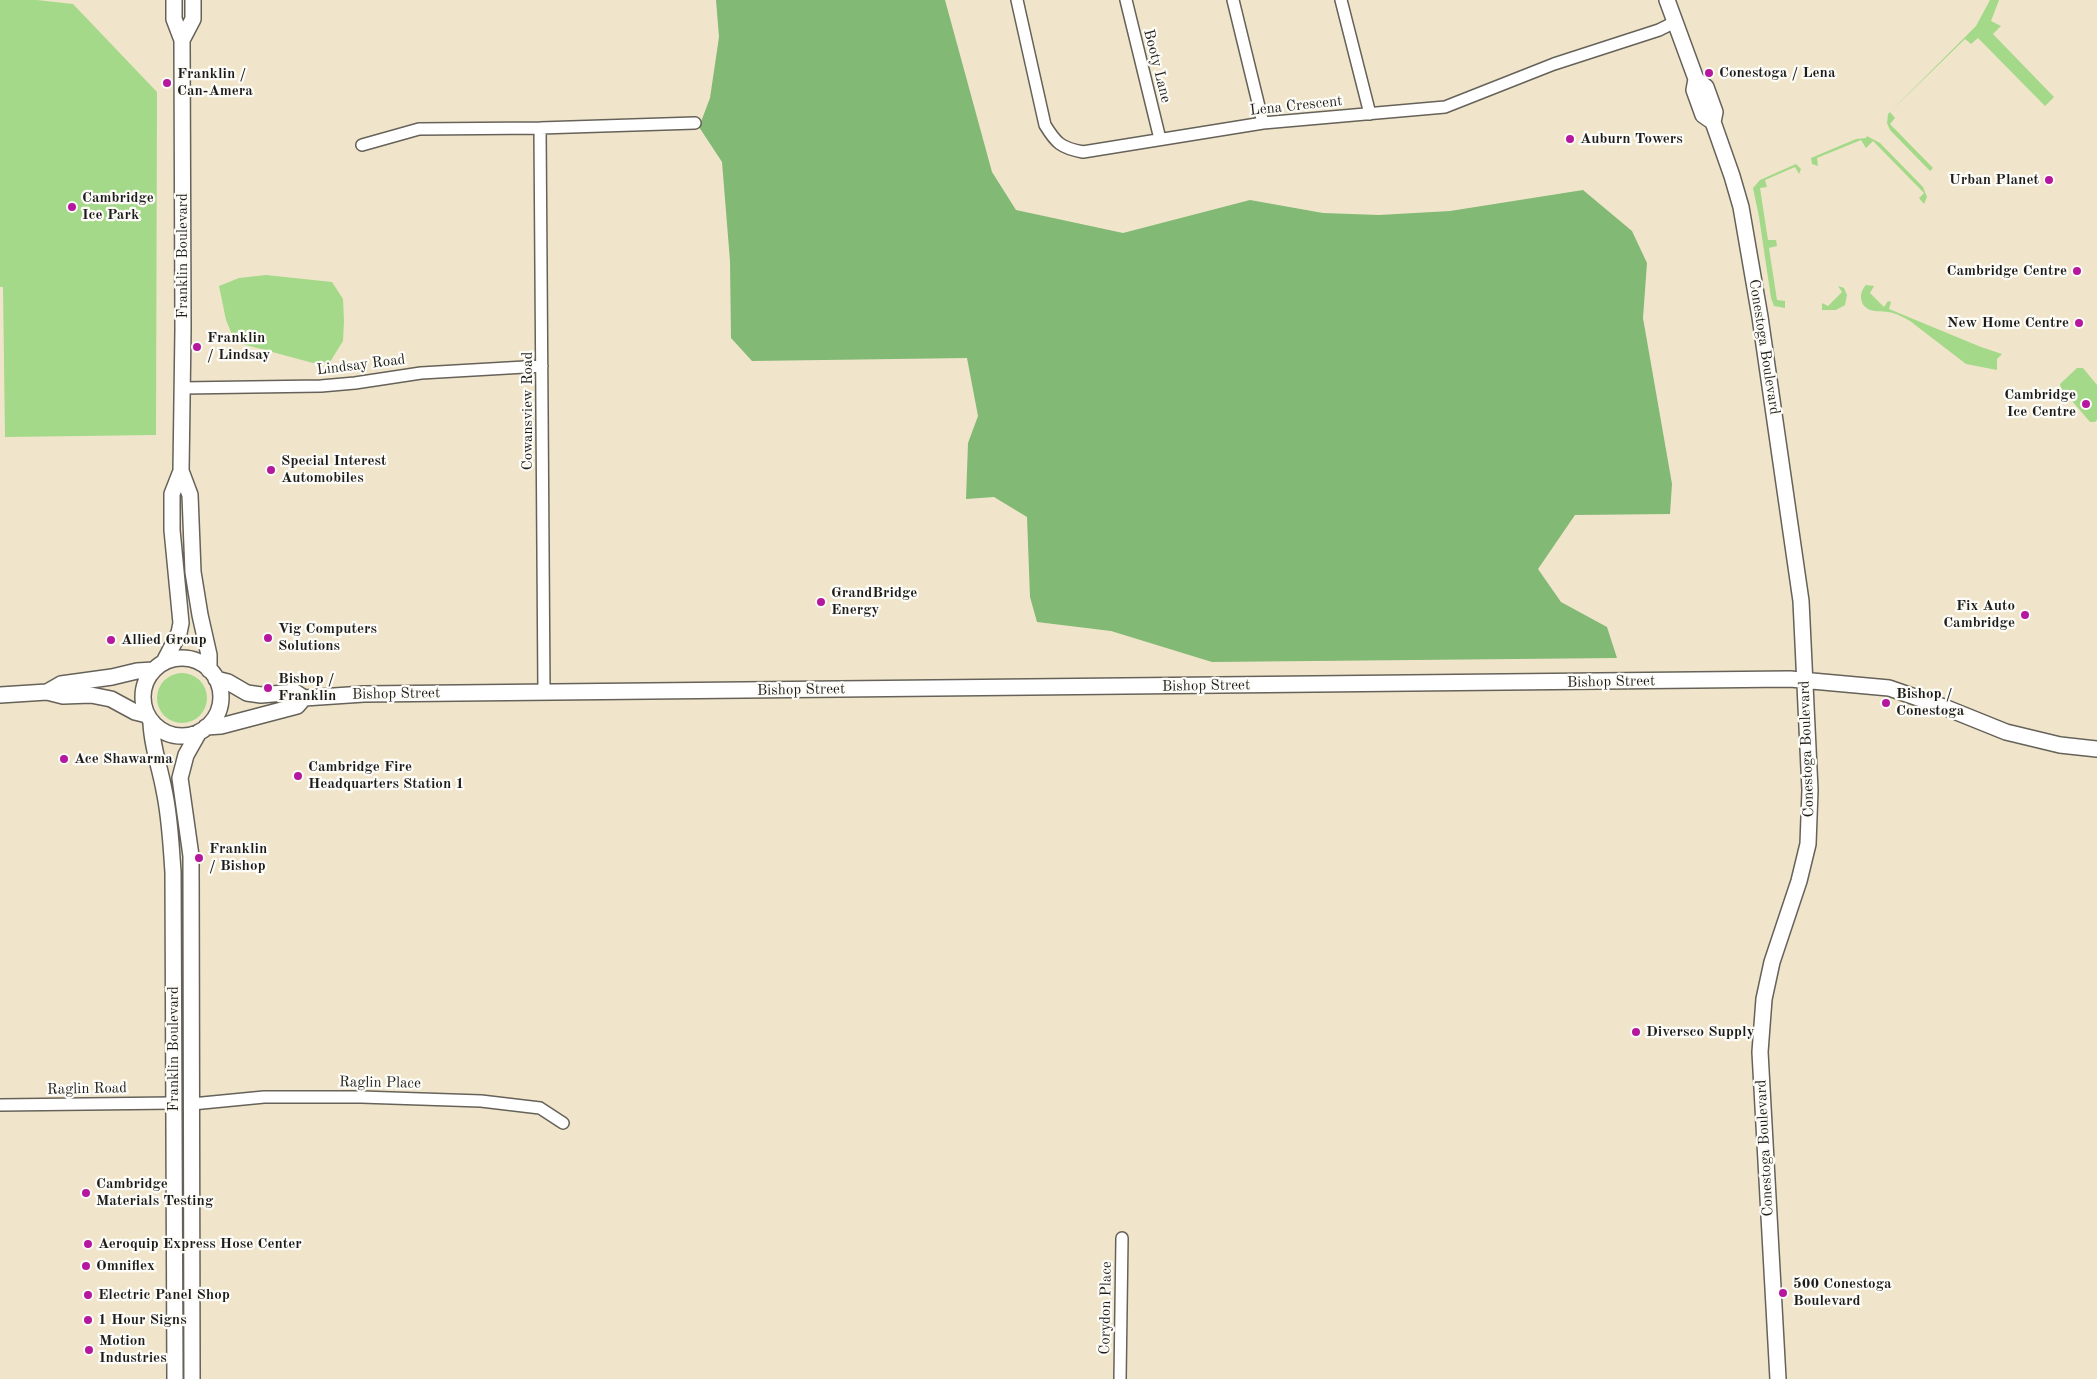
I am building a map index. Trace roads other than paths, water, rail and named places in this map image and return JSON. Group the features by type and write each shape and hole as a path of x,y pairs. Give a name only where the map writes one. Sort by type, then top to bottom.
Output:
{"main road":[{"name":"Franklin Boulevard","path":"159,666 179,633 181,623 172,530 172,494 181,471 182,388 182,40 174,19 174,0"},
{"name":"Franklin Boulevard","path":"182,40 193,18 193,0"},
{"name":"Conestoga Boulevard","path":"1667,0 1696,79 1706,86 1708,91 1715,112 1713,122 1741,207 1760,317 1801,601 1810,790 1808,844 1799,880 1772,962 1764,999 1760,1052 1778,1379"},
{"name":"Franklin Boulevard","path":"181,471 190,495 193,572 212,674"},
{"path":"0,695 47,692 62,696 101,696 149,718 161,730 173,735 186,736 202,730 215,717 220,705 220,691 212,674 199,663 188,659 176,659 159,666 112,677 61,684 47,692"},
{"path":"149,718 143,699 145,683 159,666"},
{"name":"Bishop Street","path":"212,674 251,694 295,692 304,698 364,694 1805,680 1889,688 1944,707 2014,735 2060,745 2097,749"},
{"name":"Bishop Street","path":"202,730 297,706 304,698"},
{"name":"Franklin Boulevard","path":"149,718 165,792 172,864 175,1379"},
{"name":"Franklin Boulevard","path":"192,1379 190,856 180,778 186,756 202,730"}],"street":[{"name":"Lena Crescent","path":"1017,0 1045,125 1056,142 1072,150 1083,152 1263,123 1445,107 1554,64 1659,30 1676,22"},
{"name":"Booty Lane","path":"1126,0 1160,139"},
{"path":"1233,0 1263,123"},
{"path":"1341,0 1370,114"},
{"path":"362,146 419,129 540,128 695,123"},
{"name":"Cowansview Road","path":"540,128 544,692"},
{"name":"Lindsay Road","path":"182,388 321,386 355,383 420,372 542,366"},
{"name":"Raglin Place","path":"192,1104 264,1097 362,1097 481,1101 540,1108 563,1123"},
{"name":"Raglin Road","path":"0,1105 174,1103"},
{"name":"Corydon Place","path":"1120,1379 1122,1238"}],"place":[{"name":"Conestoga / Lena","path":"1709,73"},
{"name":"Franklin / Can-Amera","path":"167,83"},
{"name":"Auburn Towers","path":"1570,139"},
{"name":"Urban Planet","path":"2049,180"},
{"name":"Cambridge Ice Park","path":"72,207"},
{"name":"Cambridge Centre","path":"2077,271"},
{"name":"New Home Centre","path":"2079,323"},
{"name":"Franklin / Lindsay","path":"197,347"},
{"name":"Cambridge Ice Centre","path":"2086,404"},
{"name":"Special Interest Automobiles","path":"271,470"},
{"name":"GrandBridge Energy","path":"821,602"},
{"name":"Fix Auto Cambridge","path":"2025,615"},
{"name":"Vig Computers Solutions","path":"268,638"},
{"name":"Allied Group","path":"111,640"},
{"name":"Bishop / Franklin","path":"268,688"},
{"name":"Bishop / Conestoga","path":"1886,703"},
{"name":"Ace Shawarma","path":"64,759"},
{"name":"Cambridge Fire Headquarters Station 1","path":"298,776"},
{"name":"Franklin / Bishop","path":"199,858"},
{"name":"Diversco Supply","path":"1636,1032"},
{"name":"Cambridge Materials Testing","path":"86,1193"},
{"name":"Aeroquip Express Hose Center","path":"88,1244"},
{"name":"Omniflex","path":"86,1266"},
{"name":"500 Conestoga Boulevard","path":"1783,1293"},
{"name":"Electric Panel Shop","path":"88,1295"},
{"name":"1 Hour Signs","path":"88,1320"},
{"name":"Motion Industries","path":"89,1350"}]}
